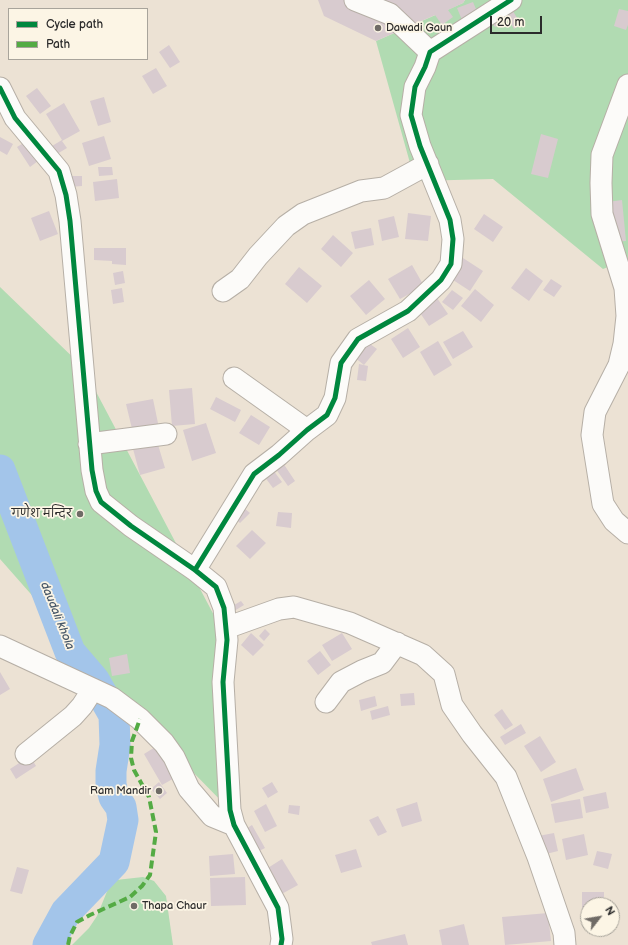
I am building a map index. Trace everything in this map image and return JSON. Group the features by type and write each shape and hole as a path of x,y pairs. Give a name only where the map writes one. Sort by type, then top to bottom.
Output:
{"street":[{"path":"355,0 390,14 430,52"},
{"path":"195,570 254,474 327,415 335,398 341,363 358,339 408,311 442,280 451,264 453,239 450,220 420,146 411,115 414,87 425,67 430,52 511,0"},
{"path":"628,85 602,155 601,183 602,214 625,288 627,316 624,344 619,365 595,412 592,435 603,504 614,521 628,533"},
{"path":"0,88 15,118 59,171 66,195 70,221 89,444 93,477 101,502 131,526 195,570 216,587 224,608 227,640 223,682 230,810 234,825 278,908 282,939 281,945"},
{"path":"223,291 240,279 258,256 286,226 303,214 361,191 384,188 428,164"},
{"path":"234,378 307,430"},
{"path":"89,444 166,434"},
{"path":"226,628 279,609 294,607 350,623 397,643 423,655 444,674 452,705 472,734 506,777 538,857 564,933 565,945"},
{"path":"326,702 341,682 382,663 397,643"},
{"path":"0,646 101,693 140,718 164,743 174,757 189,789 212,816 234,825"},
{"path":"26,754 73,716 82,706 101,693"}],"green space":[{"path":"465,0 628,0 628,259 603,269 493,179 415,181 376,41 463,3"},
{"path":"0,287 83,367 227,640 230,810 140,718 0,559"},
{"name":"Thapa Chaur","path":"143,877 154,881 166,896 173,945 72,945 89,928 97,916 108,889 116,880"}],"building":[{"name":"Dawadi Gaun","path":"318,0 465,0 463,3 448,10 453,17 442,25 435,15 376,41 324,16"},
{"path":"473,2 478,14 462,20 457,8"},
{"path":"509,5 521,24 514,29 508,19 495,27 489,18"},
{"path":"619,9 628,11 628,25 626,30 614,26"},
{"path":"169,45 180,62 170,68 159,52"},
{"path":"156,68 167,86 153,94 142,76"},
{"path":"37,88 51,106 40,114 26,96"},
{"path":"104,97 111,122 98,126 90,101"},
{"path":"64,103 80,131 62,141 67,148 57,154 52,146 62,140 46,114"},
{"path":"541,134 558,139 548,178 531,174"},
{"path":"104,136 111,159 89,166 82,143"},
{"path":"0,137 13,144 7,155 0,151"},
{"path":"25,142 38,161 30,167 17,147"},
{"path":"98,167 112,167 113,175 99,176"},
{"path":"69,176 82,176 82,186 69,187"},
{"path":"117,179 119,198 95,201 93,182"},
{"path":"622,200 626,241 611,242 607,202"},
{"path":"49,211 58,234 40,241 31,218"},
{"path":"408,213 431,216 428,241 405,239"},
{"path":"484,214 503,227 493,242 474,229"},
{"path":"394,216 399,237 382,241 378,220"},
{"path":"371,228 374,245 355,249 351,232"},
{"path":"333,235 353,253 341,267 321,249"},
{"path":"94,248 126,248 126,265 112,264 112,261 94,260"},
{"path":"463,258 483,271 470,291 450,278"},
{"path":"412,265 424,286 400,299 388,279"},
{"path":"299,267 322,286 307,303 285,284"},
{"path":"526,268 543,281 529,301 511,288"},
{"path":"123,271 125,283 115,285 113,273"},
{"path":"551,279 562,286 554,297 543,290"},
{"path":"369,280 385,299 366,315 350,296"},
{"path":"122,288 124,302 113,304 111,290"},
{"path":"475,289 494,305 481,322 461,306"},
{"path":"452,290 463,298 453,310 442,302"},
{"path":"435,295 448,314 429,326 416,307"},
{"path":"408,328 420,347 403,358 391,339"},
{"path":"463,331 473,347 453,359 443,342"},
{"path":"366,341 377,349 364,365 354,357"},
{"path":"438,341 452,365 434,376 420,352"},
{"path":"359,364 368,366 366,381 357,380"},
{"path":"192,388 195,424 172,426 169,390"},
{"path":"216,397 241,410 235,422 210,409"},
{"path":"153,399 159,428 133,433 126,404"},
{"path":"251,415 270,427 259,445 239,433"},
{"path":"206,423 216,453 192,461 183,430"},
{"path":"156,438 165,468 140,475 132,445"},
{"path":"281,460 295,481 288,486 273,465"},
{"path":"270,466 282,482 273,488 261,472"},
{"path":"244,508 250,513 240,523 234,518"},
{"path":"278,512 292,513 291,528 276,526"},
{"path":"252,530 266,543 250,559 236,546"},
{"path":"241,601 244,605 231,613 229,608"},
{"path":"265,629 270,634 264,641 259,636"},
{"path":"251,633 264,645 253,656 241,645"},
{"path":"342,633 352,649 332,661 322,645"},
{"path":"320,651 331,665 318,675 307,661"},
{"path":"127,654 130,673 112,676 109,658"},
{"path":"0,672 10,689 0,695"},
{"path":"414,693 415,705 401,706 400,694"},
{"path":"375,696 377,706 361,711 359,700"},
{"path":"388,706 390,715 372,720 370,711"},
{"path":"502,709 513,725 505,730 494,715"},
{"path":"521,724 526,733 505,745 500,737"},
{"path":"540,736 556,762 541,772 524,746"},
{"path":"160,744 178,776 162,785 144,754"},
{"path":"30,756 36,766 16,779 10,769"},
{"path":"576,768 584,790 551,802 543,779"},
{"name":"Ram Mandir","path":"159,782 167,793 160,799 151,789"},
{"path":"272,782 278,792 268,798 262,788"},
{"path":"606,792 609,808 586,813 583,797"},
{"path":"580,799 583,818 555,823 551,804"},
{"path":"417,802 422,821 402,827 396,809"},
{"path":"266,804 277,826 265,832 254,811"},
{"path":"289,805 300,806 299,815 288,813"},
{"path":"378,816 387,832 378,836 369,820"},
{"path":"252,825 265,848 253,854 241,832"},
{"path":"554,833 558,851 538,856 533,837"},
{"path":"584,834 588,855 566,860 562,839"},
{"path":"356,849 362,867 341,873 335,855"},
{"path":"597,851 612,854 608,869 593,865"},
{"path":"233,854 235,874 210,876 209,856"},
{"path":"282,859 298,885 278,896 263,871"},
{"path":"17,867 29,870 22,894 10,891"},
{"path":"245,877 246,905 211,906 210,878"},
{"path":"582,892 604,892 604,897 582,897"},
{"path":"548,913 551,941 505,945 502,917"},
{"path":"464,924 469,945 442,945 439,930"},
{"path":"405,934 408,945 372,945 371,942"}],"waterway":[{"name":"daudali khola","path":"0,470 70,652 94,680 114,715 115,745 111,771 111,785 114,797 121,807 123,820 114,862 66,912 48,945"}],"marked path":[{"path":"68,945 70,936 77,922 130,897 142,886 150,875 156,832 149,797 134,770 131,758 132,741 140,719"}],"cycle path":[{"path":"195,570 254,474 327,415 335,398 341,363 358,339 408,311 441,280 451,264 453,239 450,220 420,146 411,115 415,87 425,67 430,52 511,0"},
{"path":"0,88 15,118 59,171 66,195 70,221 92,470 96,491 101,502 131,526 195,570 216,587 224,608 227,640 223,682 230,810 234,825 278,908 282,939 281,945"}],"place":[{"name":"Dawadi Gaun","path":"378,28"},
{"name":"गणेश मन्दिर","path":"80,514"},
{"name":"Ram Mandir","path":"159,791"},
{"name":"Thapa Chaur","path":"134,906"}]}
